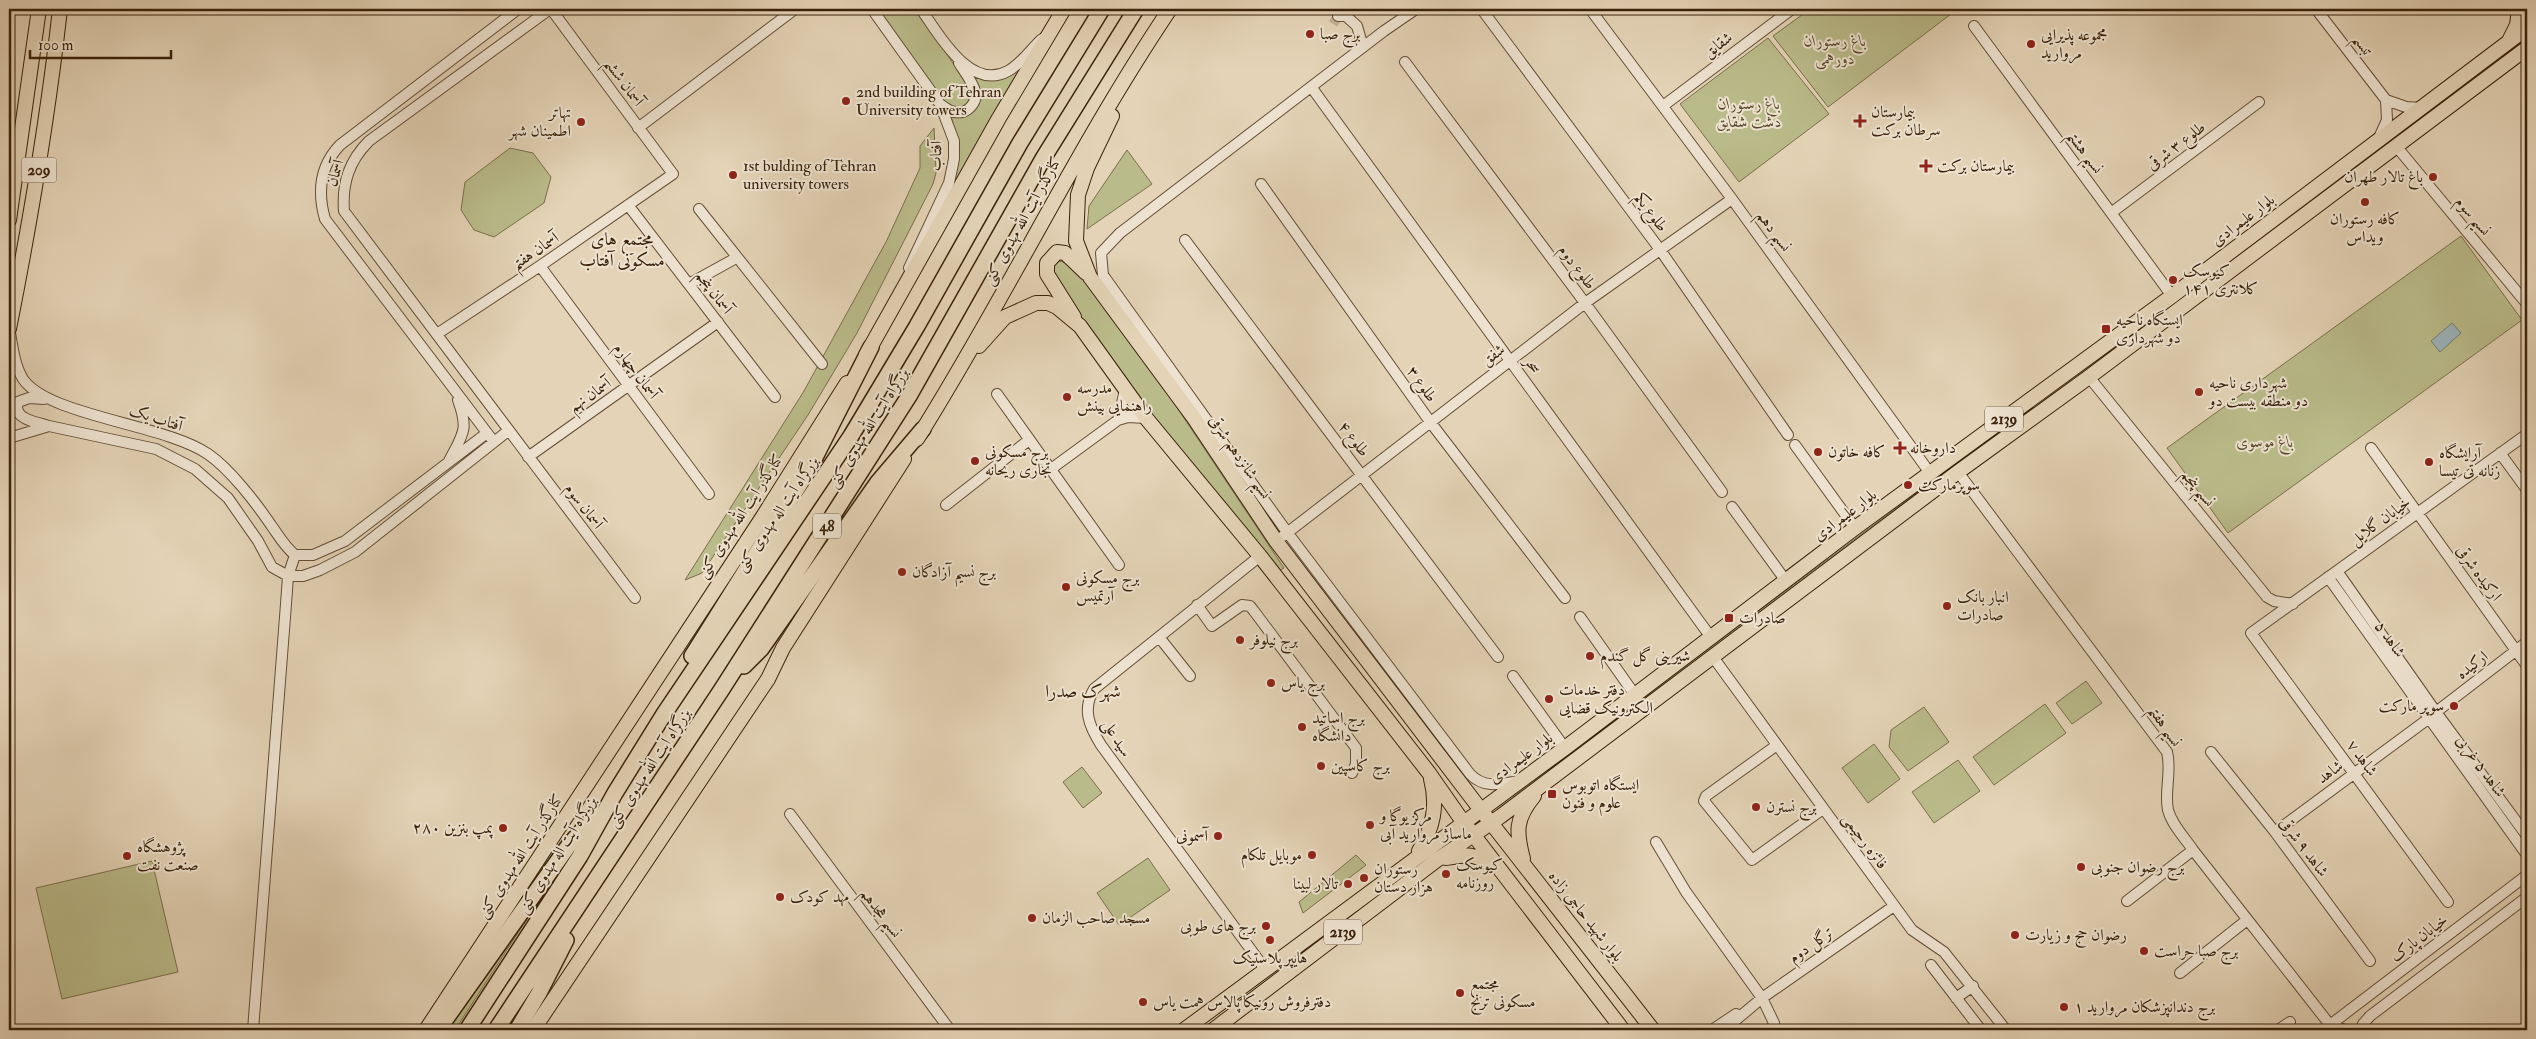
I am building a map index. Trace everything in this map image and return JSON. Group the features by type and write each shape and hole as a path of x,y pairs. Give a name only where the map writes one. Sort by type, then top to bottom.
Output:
{"highway":[{"name":"بزرگراه آیت اله مهدوی کنی","path":"466,1030 580,856 615,793 664,714 851,436 917,326 1020,143 1102,9"},
{"name":"بزرگراه آیت الله مهدوی کنی","path":"496,1030 595,884 909,396 1044,157 1136,9"},
{"path":"664,714 673,689 711,622 808,471 871,347"},
{"path":"722,689 761,649 878,482 923,429"},
{"path":"438,1030 569,845 615,793"},
{"path":"517,1030 539,993 595,884"}],"main road":[{"name":"209","path":"9,220 39,9"},
{"name":"209","path":"9,328 35,197 60,9"},
{"name":"کنارگذر آیت الله مهدوی کنی","path":"426,1030 762,518 826,414 871,347 1064,9"},
{"name":"کنارگذر آیت الله مهدوی کنی","path":"533,1030 768,679 783,648 954,379 1030,241 1170,9"},
{"path":"2508,44 2517,25 2521,9"},
{"name":"بلوار علیمرادی","path":"1184,1030 1416,856 1565,748 1710,636 1855,528 2172,296 2527,28"},
{"name":"بلوار علیمرادی","path":"1213,1030 1437,860 1492,823 1958,472 2089,377 2527,48"},
{"name":"نسیم شانزدهم شرقی","path":"1117,94 1114,112 1087,168 1078,195 1076,241 1090,276 1194,418 1276,541 1492,823"},
{"path":"1090,276 1065,253 1057,252 1046,263 1047,274 1080,326 1146,418 1260,556 1429,773 1463,822 1623,1030"},
{"path":"954,379 976,348 1005,317 1028,305 1041,303 1057,307 1080,326"},
{"path":"1414,754 1421,756 1426,754 1430,750 1429,742"},
{"path":"1416,856 1430,832 1433,817 1435,804 1429,773"},
{"path":"1524,865 1517,837 1519,819 1526,805 1545,783"},
{"name":"بلوار شهید حاجی زاده","path":"1492,823 1653,1030"},
{"path":"1437,860 1470,854 1478,856 1503,872"}],"street":[{"name":"آسمان","path":"494,442 325,219 320,195 324,167 340,145 518,9"},
{"name":"آسمان","path":"508,431 344,211 343,194 349,168 369,141 551,9"},
{"name":"آسمان ششم","path":"551,9 672,174"},
{"path":"638,128 795,9"},
{"name":"آفتاب","path":"872,9 940,104 954,140 953,170 944,196 912,260 903,288"},
{"path":"921,9 974,88 974,103 963,112 955,112 940,104"},
{"path":"1416,9 1363,47 1312,88 1127,227 1101,252 1103,276 1287,532 1474,779 1492,785 1519,781"},
{"name":"نسیم دهم","path":"1590,9 1732,199 1930,473"},
{"name":"شقایق","path":"1663,106 1792,9"},
{"name":"تبسم","path":"2316,9 2386,100"},
{"path":"2521,9 2527,16"},
{"name":"طلوع یکم","path":"1484,11 1661,251 1788,435"},
{"path":"1338,16 1346,16 1357,26 1363,47"},
{"name":"نسیم هشتم","path":"1974,26 2172,296"},
{"path":"957,60 982,74 1006,72 1015,66 1052,28"},
{"name":"طلوع دوم","path":"1405,62 1585,303 1722,492"},
{"name":"سحر","path":"1312,88 1710,636"},
{"path":"2377,141 2387,120 2386,100 2406,107 2422,108"},
{"name":"طلوع ۳ شرقی","path":"2111,213 2259,102"},
{"name":"نسیم سوم","path":"2396,146 2527,304"},
{"name":"آسمان هفتم","path":"437,334 540,266 672,174"},
{"name":"طلوع ۳","path":"1261,184 1431,423 1565,598"},
{"name":"شفق","path":"1276,541 1585,303 1732,199"},
{"name":"آسمان پنجم","path":"628,206 775,397"},
{"path":"699,209 822,364"},
{"name":"طلوع ۴","path":"1186,240 1498,657"},
{"path":"689,284 736,258"},
{"name":"آسمان چهارم","path":"540,266 709,494"},
{"name":"آسمان نهم","path":"528,457 718,322"},
{"name":"آفتاب یک","path":"9,328 15,358 23,378 37,393 59,404 165,434 209,454 244,489 285,546 295,555"},
{"name":"نسیم پنجم","path":"2089,377 2267,597 2274,601 2293,604"},
{"path":"448,464 465,428 464,416 454,390"},
{"path":"1118,420 1125,390"},
{"path":"997,394 1119,565"},
{"path":"49,426 24,418 17,412 16,406 18,402 29,398 50,399"},
{"path":"1051,469 1118,420 1146,418"},
{"name":"آفتاب یک","path":"9,438 49,426 156,449 195,469 228,498 258,541 272,567 288,576"},
{"path":"288,576 303,576 320,570 355,552 508,431"},
{"name":"آسمان سوم","path":"508,431 635,598"},
{"path":"253,1030 288,576 295,555 313,555 345,541 488,434"},
{"name":"خیابان گلایل","path":"2251,633 2527,434"},
{"path":"946,505 1030,440"},
{"path":"1795,445 1855,528"},
{"path":"2371,448 2418,513"},
{"path":"2500,453 2527,490"},
{"name":"نسیم هفتم","path":"1958,472 2167,752 2170,764 2168,810 2193,850 2332,1028"},
{"path":"1732,507 1786,581"},
{"name":"ارکیده شرقی","path":"2418,513 2527,666"},
{"name":"سید علی","path":"1260,556 1094,689 1087,708 1091,728 1265,968"},
{"name":"شاهد ۵","path":"2333,574 2432,716"},
{"path":"1197,605 1212,626 1242,605 1250,606 1356,748 1356,764 1352,773"},
{"path":"1580,618 1635,695"},
{"name":"شاهد ۷","path":"2251,633 2448,902"},
{"path":"1159,636 1190,676"},
{"name":"ارکیده","path":"2432,716 2527,642"},
{"name":"فائزه رحیمی","path":"1713,657 1912,930 1944,952 2006,1030"},
{"path":"1512,676 1565,748"},
{"name":"شاهد","path":"2275,832 2432,716"},
{"name":"شاهد ۵ غربی","path":"2432,716 2527,836"},
{"name":"شاهد ۵ غربی","path":"2432,716 2527,855"},
{"path":"1777,745 1706,796 1704,801 1752,860 1824,809"},
{"name":"شاهد ۹ شرقی","path":"2211,752 2275,832 2370,961"},
{"name":"نسیم هجدهم","path":"790,814 950,1030"},
{"path":"1656,842 1686,892 1762,998 1774,1023 1771,1030"},
{"path":"2127,901 2193,850"},
{"name":"خیابان پارک","path":"2332,1028 2527,875"},
{"name":"خیابان پارک","path":"2361,1030 2363,1024 2370,1016 2527,897"},
{"name":"ترگل دوم","path":"1724,1030 1762,998 1894,906"},
{"path":"2180,973 2247,920"},
{"path":"1931,965 1981,1030"},
{"path":"1956,998 1972,986"},
{"name":"ترگل دوم","path":"1712,1030 1734,1014 1746,1010"},
{"path":"2278,1030 2290,1022"},
{"path":"2332,1028 2346,1030"}],"green space":[{"path":"877,9 917,9 970,89 970,97 966,105 956,109 944,102"},
{"name":"باغ رستوران دورهمی","path":"1810,9 1946,9 1951,14 1828,107 1773,36"},
{"name":"باغ رستوران دشت شقایق","path":"1768,38 1829,114 1739,182 1680,104"},
{"path":"2520,41 2523,44 2000,433 1516,799 1513,795"},
{"path":"1031,51 976,145 954,189 948,196 957,166 956,137 951,116 971,114 976,108 979,96 975,84 963,66 988,78"},
{"path":"934,128 936,173 933,184 857,333 808,415 702,573 685,580 804,391 886,242 920,168 920,146"},
{"path":"510,148 533,153 551,177 544,203 494,237 474,230 461,210 465,182"},
{"path":"1127,150 1152,184 1087,229 1089,206"},
{"name":"باغ موسوی","path":"2461,236 2522,320 2228,533 2167,448"},
{"path":"1059,261 1070,264 1083,278 1168,394 1284,568 1279,571 1159,424 1088,328 1051,271 1052,266"},
{"path":"2086,681 2102,703 2072,724 2056,703"},
{"path":"2045,704 2066,733 1994,785 1973,757"},
{"path":"1924,707 1949,742 1908,771 1889,747 1891,730"},
{"path":"1874,744 1900,779 1868,803 1842,768"},
{"path":"1958,760 1980,791 1934,823 1912,792"},
{"path":"1082,767 1102,793 1083,808 1063,782"},
{"path":"573,848 455,1030 442,1030"},
{"path":"1356,855 1366,865 1303,913 1299,902"},
{"path":"1148,858 1170,890 1119,925 1097,893"},
{"path":"152,861 178,972 62,999 36,888"}],"water":[{"path":"2452,323 2461,333 2440,352 2431,341"}],"tunnel":[{"path":"1333,24 1338,16"}],"place":[{"name":"برج صبا","path":"1310,34"},
{"name":"مجموعه پذیرایی مروارید","path":"2031,44"},
{"name":"2nd building of Tehran University towers","path":"846,101"},
{"name":"بیمارستان سرطان برکت","path":"1860,121"},
{"name":"تهاتر اطمینان شهر","path":"581,122"},
{"name":"بیمارستان برکت","path":"1926,166"},
{"name":"1st bulding of Tehran university towers","path":"733,175"},
{"name":"باغ تالار طهران","path":"2433,177"},
{"name":"کافه رستوران ویداس","path":"2365,202"},
{"name":"کیوسک کلانتری ۱۴۱","path":"2173,280"},
{"name":"ایستگاه ناحیه دو شهرداری","path":"2106,329"},
{"name":"شهرداری ناحیه دو منطقه بیست دو","path":"2199,392"},
{"name":"مدرسه راهنمایی بینش","path":"1067,397"},
{"name":"داروخانه","path":"1900,448"},
{"name":"کافه خاتون","path":"1818,452"},
{"name":"برج مسکونی تجاری ریحانه","path":"975,461"},
{"name":"آرایشگاه زنانه تی تیسا","path":"2429,462"},
{"name":"سوپرمارکت","path":"1908,485"},
{"name":"برج نسیم آزادگان","path":"902,572"},
{"name":"برج مسکونی آرتمیس","path":"1066,587"},
{"name":"انبار بانک صادرات","path":"1947,606"},
{"name":"صادرات","path":"1729,618"},
{"name":"برج نیلوفر","path":"1240,640"},
{"name":"شیرینی گل گندم","path":"1590,656"},
{"name":"برج یاس","path":"1271,683"},
{"name":"دفتر خدمات الکترونیک قضایی","path":"1549,699"},
{"name":"سوپر مارکت","path":"2454,706"},
{"name":"برج اساتید دانشگاه","path":"1302,727"},
{"name":"برج کاسپین","path":"1321,766"},
{"name":"ایستگاه اتوبوس علوم و فنون","path":"1552,794"},
{"name":"برج نسترن","path":"1756,807"},
{"name":"مرکز یوگا و ماساژ مروارید آبی","path":"1370,825"},
{"name":"پمپ بنزین ۲۸۰","path":"503,828"},
{"name":"آسمونی","path":"1218,836"},
{"name":"موبایل تلکام","path":"1312,855"},
{"name":"پژوهشگاه صنعت نفت","path":"127,856"},
{"name":"برج رضوان جنوبی","path":"2081,867"},
{"name":"کیوسک روزنامه","path":"1446,874"},
{"name":"رستوران هزار دستان","path":"1364,878"},
{"name":"تالار لبینا","path":"1348,884"},
{"name":"مهد کودک","path":"780,897"},
{"name":"مسجد صاحب الزمان","path":"1032,918"},
{"name":"برج های طوبی","path":"1266,926"},
{"name":"رضوان حج و زیارت","path":"2015,935"},
{"name":"هایپر پلاستیک","path":"1270,940"},
{"name":"برج صبا حراست","path":"2144,951"},
{"name":"مجتمع مسکونی ترنج","path":"1460,993"},
{"name":"دفترفروش رونیکا پالاس همت یاس","path":"1143,1002"},
{"name":"برج دندانپزشکان مروارید ۱","path":"2064,1007"}],"district":[{"name":"مجتمع های مسکونی آفتاب","path":"622,249"},
{"name":"شهرک صدرا","path":"1083,691"}]}
